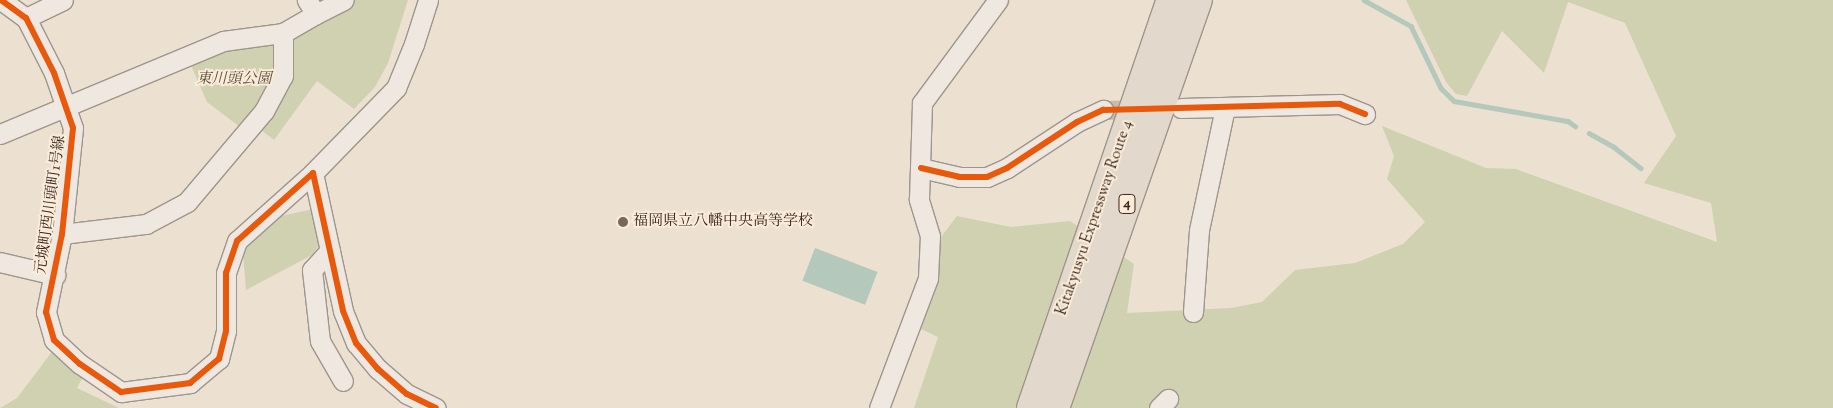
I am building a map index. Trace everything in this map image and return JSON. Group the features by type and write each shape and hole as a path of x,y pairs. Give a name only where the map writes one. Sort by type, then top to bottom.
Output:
{"highway":[{"name":"Kitakyusyu Expressway Route 4","path":"1031,408 1170,0"},
{"name":"Kitakyusyu Expressway Route 4","path":"1055,408 1198,0"}],"street":[{"name":"元城町西川頭町1号線","path":"1,0 26,18 68,107 73,128 73,150 62,234 46,312 54,340 80,364 121,392 190,383 219,359 226,331 226,273 237,241 313,173 396,88 414,44 428,0"},
{"path":"26,18 63,0"},
{"path":"0,134 223,41 283,33 312,7 344,0"},
{"path":"879,408 928,278 930,236 919,199 922,103 998,0"},
{"path":"62,234 146,224 187,202 264,111 283,76 283,33"},
{"path":"1181,108 1340,104 1365,114"},
{"path":"1193,312 1199,230 1225,108"},
{"path":"921,168 959,176 987,177 1007,168 1077,122 1103,110"},
{"path":"313,173 343,311 356,343 378,369 407,394 436,408"},
{"path":"330,250 312,270 320,342 343,381"},
{"path":"0,262 54,275"}],"green space":[{"path":"353,0 408,0 388,63 375,87 354,109 317,81 274,140 256,126 288,35"},
{"path":"1406,0 1833,0 1833,408 914,408 938,337 921,329 938,283 941,237 957,216 1011,227 1070,221 1134,264 1127,313 1231,308 1262,302 1295,270 1355,263 1403,244 1425,222 1387,179 1394,156 1382,126 1486,168 1516,169 1717,242 1711,203 1644,183 1676,136 1625,23 1568,2 1544,73 1502,31 1467,96 1456,94 1446,82"},
{"name":"東川頭公園","path":"276,39 276,73 269,91 240,127 207,102 190,63 226,46"},
{"path":"314,209 324,238 312,255 246,290 242,240 266,219"},
{"path":"54,349 84,375 77,388 119,408 0,408 17,398"}],"shaded area":[{"path":"815,248 878,272 865,305 802,281"}],"waterway":[{"path":"1364,0 1411,26 1441,88 1454,101 1568,121 1575,126"},
{"path":"1589,133 1614,147 1641,168"}],"tunnel":[{"path":"1103,110 1145,109"}],"cycle path":[{"path":"1,0 26,18 54,73 73,128 62,234 46,312 54,340 80,364 121,392 190,383 219,359 226,331 226,273 237,241 313,173 343,311 356,343 378,369 407,394 436,408"},
{"path":"921,168 959,177 987,177 1007,168 1077,122 1103,110 1340,104 1365,114"}],"place":[{"name":"福岡県立八幡中央高等学校","path":"623,222"}]}
